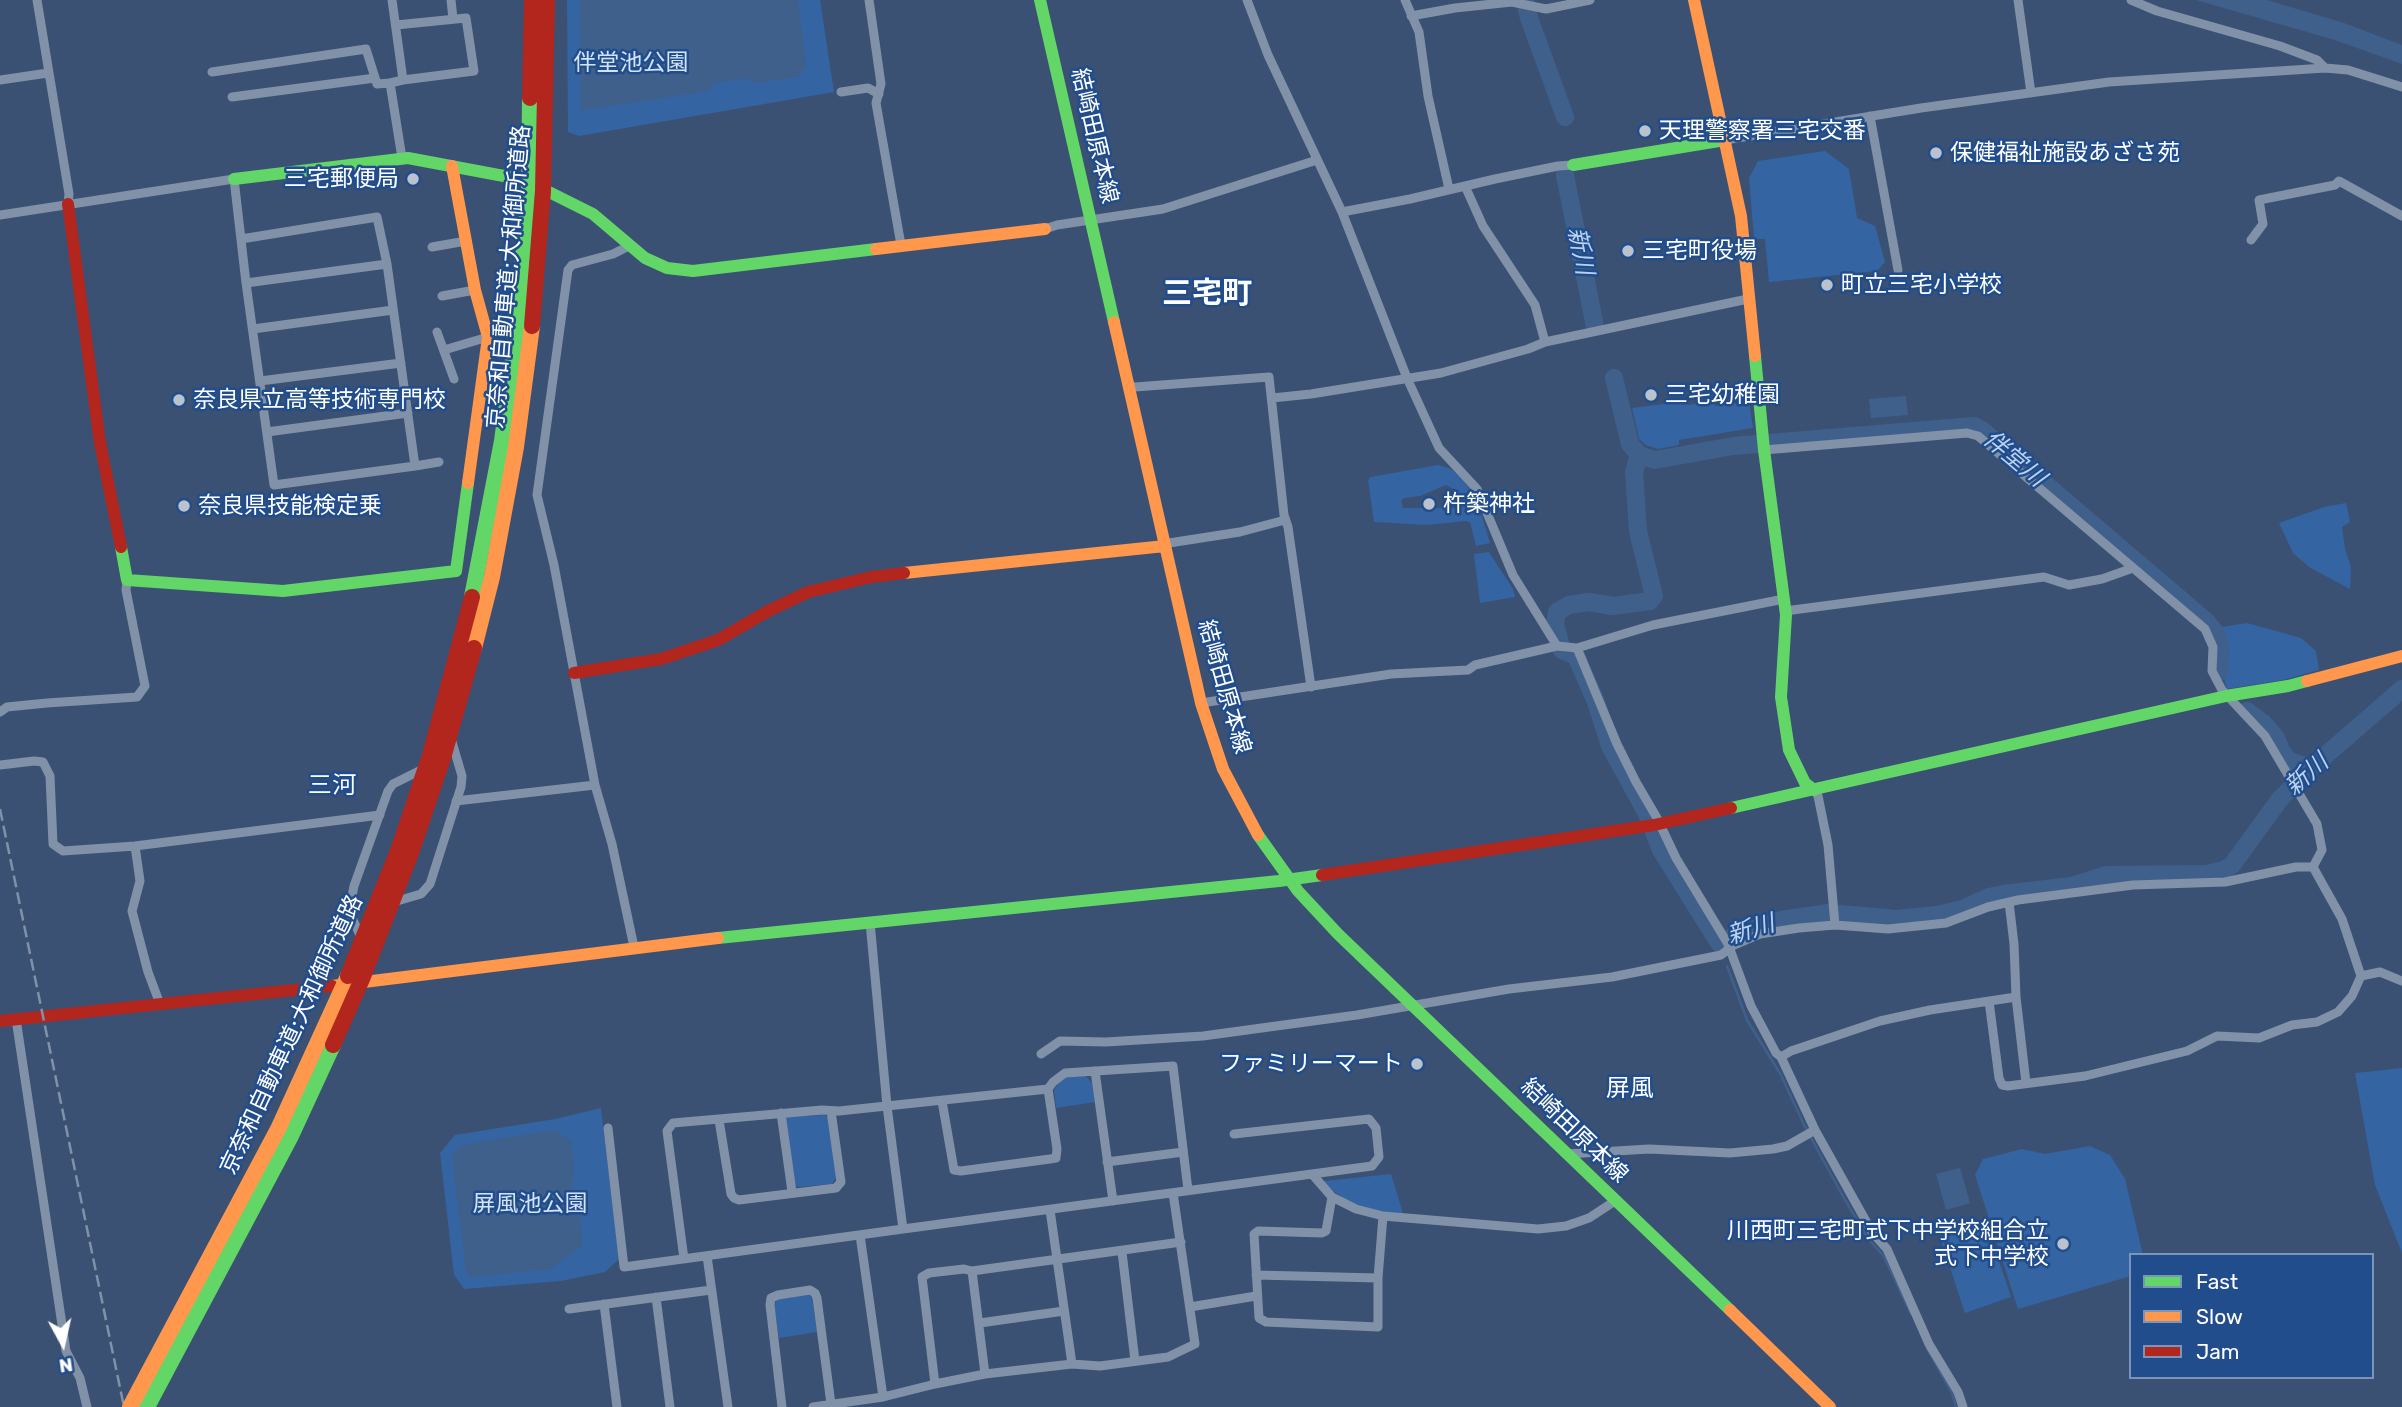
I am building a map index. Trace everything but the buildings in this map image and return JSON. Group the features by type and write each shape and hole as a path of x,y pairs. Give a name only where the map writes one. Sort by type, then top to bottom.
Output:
{"main road":[{"name":"京奈和自動車道;大和御所道路","path":"130,1407 278,1129 321,1038 399,848 430,755 478,573 502,442 515,342 529,190 532,0"},
{"name":"京奈和自動車道;大和御所道路","path":"147,1407 292,1136 346,1016 411,853 465,685 492,577 516,447 530,344 543,191 548,69 547,0"},
{"name":"結崎田原本線","path":"1041,0 1201,704 1223,769 1257,833 1312,908 1830,1407"},
{"path":"1694,0 1741,216 1764,445 1784,605 1786,631 1781,696 1789,750 1805,783 1814,790"},
{"path":"1573,165 1725,140"},
{"path":"234,179 416,158 536,184 593,215 645,258 667,268 693,271 1045,229"},
{"path":"68,204 100,443 127,580 283,591 456,571 488,337 475,290 452,166"},
{"path":"574,673 661,659 718,640 801,594 870,577 1165,547"},
{"path":"8,1020 364,983 634,947 1289,880 1654,825 2226,696 2288,687 2402,656"},
{"path":"121,1407 145,1371"}],"street":[{"path":"37,0 69,194 68,204"},
{"path":"392,0 402,80"},
{"path":"451,0 453,19"},
{"path":"869,0 881,84 876,103 901,245"},
{"path":"1247,0 1268,55 1342,212 1407,378 1439,448 1477,489 1513,575 1557,646"},
{"path":"1405,0 1419,32 1427,96 1449,189"},
{"path":"1411,16 1512,2 1546,9 1590,0"},
{"path":"2018,0 2031,93"},
{"path":"2132,0 2157,11 2280,46 2317,60 2325,68"},
{"path":"212,72 366,49 377,84 474,71 466,18 396,25"},
{"path":"1725,140 2109,82 2325,68 2348,70 2402,87"},
{"path":"0,80 48,72"},
{"path":"232,97 376,78"},
{"path":"390,83 402,158"},
{"path":"841,92 868,88 879,94"},
{"path":"1870,116 1898,270"},
{"path":"1045,229 1163,209 1317,160"},
{"path":"1342,212 1573,165"},
{"path":"0,215 234,179 274,485 439,462"},
{"path":"2251,240 2263,224 2259,200 2334,185 2339,181 2402,216"},
{"path":"1465,186 1483,226 1535,305 1545,342"},
{"path":"241,239 377,217 387,264 415,466"},
{"path":"432,247 466,240"},
{"path":"631,245 613,254 572,265 568,270 537,495 554,565 595,785 612,844 634,947"},
{"path":"246,283 387,264"},
{"path":"442,296 475,290"},
{"path":"1272,398 1441,373 1545,342 1748,299"},
{"path":"253,329 393,310"},
{"path":"437,332 454,379"},
{"path":"444,350 488,337"},
{"path":"260,381 401,363"},
{"path":"1128,385 1135,387 1269,377 1285,520 1311,687"},
{"path":"267,432 408,413"},
{"path":"1764,445 1966,433 1978,436 2205,629 2213,647 2212,671 2226,696 2265,736 2316,824 2322,850 2313,867"},
{"path":"1165,547 1169,543 1240,532 1285,520"},
{"path":"1201,704 1391,674 1468,670 1475,665 1557,646 1577,648 1653,625 1784,605 2044,577 2069,585 2102,579 2133,568"},
{"path":"0,712 7,707 137,697 145,686 125,590 127,580"},
{"path":"1577,648 1654,825 1728,944 1751,1006 1776,1053 1781,1057 1815,1130 1872,1232 1887,1249 1929,1344 1958,1392 1961,1407"},
{"path":"397,901 421,894 430,884 462,776 452,742"},
{"path":"0,765 43,762 50,776 53,844 63,851 135,846 380,815"},
{"path":"361,937 350,914 350,907 380,815 393,784 421,770"},
{"path":"456,802 595,785"},
{"path":"1814,790 1818,796 1828,845 1835,925"},
{"path":"135,846 140,881 132,911 148,972 160,1004"},
{"path":"1041,1054 1060,1041 1106,1042 1203,1036 1496,991 1612,977 1721,956 1760,933 1835,925 1888,929 1946,923 1988,906 2009,902 2133,885 2225,882 2296,867 2313,867"},
{"path":"1989,1001 1995,1054 2002,1084 2085,1076 2187,1051 2217,1036 2259,1038 2292,1026 2317,1022 2338,1012 2352,996 2361,976 2342,919 2313,867"},
{"path":"2009,902 2026,1083"},
{"path":"870,922 887,1107 903,1228"},
{"path":"2361,976 2380,972 2402,981"},
{"path":"1781,1057 1791,1051 1880,1021 2016,997"},
{"path":"8,1020 66,1350 80,1378 87,1407"},
{"path":"942,1101 954,1170 1056,1158 1048,1089 1053,1082 1065,1073 1173,1066 1188,1190"},
{"path":"1095,1071 1113,1201"},
{"path":"684,1259 667,1131 673,1123 887,1107 1048,1089"},
{"path":"719,1120 731,1194 740,1200 836,1188 841,1182 831,1111"},
{"path":"781,1113 792,1192"},
{"path":"608,1128 624,1267 1372,1166 1378,1157 1376,1128 1369,1119 1234,1133"},
{"path":"1567,1154 1649,1149 1718,1154 1773,1149 1787,1146 1815,1130"},
{"path":"1107,1162 1183,1152"},
{"path":"1312,1174 1332,1197 1356,1209 1383,1216 1538,1229 1566,1226 1589,1218 1615,1201"},
{"path":"813,1407 883,1397 985,1374 1072,1364 1100,1366 1168,1357 1195,1344 1173,1193"},
{"path":"1332,1197 1326,1231 1322,1233 1258,1231 1254,1234 1256,1296 1259,1318 1266,1322 1378,1327 1378,1278 1383,1216"},
{"path":"1050,1210 1072,1364"},
{"path":"860,1235 883,1397"},
{"path":"935,1384 922,1277 929,1273 964,1269 972,1271 1181,1242"},
{"path":"1122,1252 1135,1361"},
{"path":"707,1256 728,1407"},
{"path":"972,1271 985,1374"},
{"path":"1256,1275 1378,1278"},
{"path":"569,1309 711,1290"},
{"path":"782,1407 769,1305 771,1298 778,1295 810,1290 817,1298 831,1405"},
{"path":"1189,1307 1256,1296"},
{"path":"656,1297 670,1407"},
{"path":"604,1304 617,1407"},
{"path":"980,1323 1064,1311"}],"green space":[{"name":"伴堂池公園","path":"567,0 820,0 834,92 579,136 568,132"},
{"path":"1825,151 1849,169 1857,218 1875,226 1885,262 1877,271 1769,282 1765,239 1754,239 1749,178 1758,161"},
{"path":"1687,401 1688,405 1714,401 1715,406 1749,402 1753,428 1679,440 1679,445 1658,449 1639,439 1632,408"},
{"path":"1438,465 1449,468 1475,494 1490,543 1476,546 1470,522 1466,521 1427,525 1374,522 1368,480 1371,477","holes":["1446,485 1456,490 1462,499 1463,505 1460,508 1403,508 1401,501"]},
{"path":"2346,503 2350,522 2342,527 2351,567 2350,589 2309,567 2293,553 2279,523 2324,507"},
{"path":"1489,552 1513,589 1515,597 1480,603 1474,554"},
{"path":"2247,623 2301,638 2316,651 2319,670 2283,680 2227,689 2223,676 2225,654 2219,631 2222,627"},
{"path":"2402,1068 2402,1253 2375,1185 2355,1073"},
{"path":"1085,1075 1092,1083 1095,1102 1056,1108 1054,1090 1059,1082 1067,1077"},
{"name":"屏風池公園","path":"601,1108 619,1259 605,1272 561,1281 464,1289 454,1275 440,1153 455,1135 555,1119"},
{"path":"786,1117 828,1117 836,1178 832,1184 798,1187 793,1184"},
{"path":"2090,1146 2110,1155 2125,1179 2143,1253 2129,1253 2129,1277 2018,1309 1975,1175 1983,1159 2022,1149 2045,1154"},
{"path":"1391,1174 1403,1213 1380,1212 1347,1201 1323,1183 1324,1181"},
{"path":"1985,1219 2011,1297 1965,1313 1939,1234"},
{"path":"809,1294 817,1332 779,1338 774,1305 778,1299"}],"shaded area":[{"name":"伴堂池公園","path":"580,0 798,0 806,66 798,77 755,83 746,78 714,83 708,91 581,110"},
{"path":"2196,0 2267,0 2344,23 2402,45 2402,64 2335,40"},
{"path":"1906,396 1908,415 1871,418 1869,399"},
{"path":"555,1130 571,1141 575,1213 580,1218 582,1246 550,1269 469,1277 466,1272 452,1155 463,1145"},
{"path":"1960,1168 1970,1203 1946,1210 1936,1174"}],"waterway":[{"name":"新川","path":"1525,0 1565,117"},
{"name":"新川","path":"1565,175 1595,327"},
{"name":"新川","path":"1614,378 1630,444 1639,455"},
{"name":"伴堂川","path":"1639,455 1655,460 1733,446 1974,426 2206,621 2215,632 2220,646 2219,672"},
{"name":"新川","path":"1639,455 1634,472 1638,531 1654,596 1650,601 1613,606 1589,602 1569,605 1557,612 1555,624 1562,650 1576,656 1596,702 1610,746 1646,812 1661,850 1719,943 1781,920 1829,913 1896,919 1937,915 1963,909 1989,897 2072,886 2106,875 2207,874 2224,870 2232,865 2280,799 2311,768 2402,689"},
{"name":"伴堂川","path":"2247,711 2263,723 2276,738 2289,761 2311,768"},
{"name":"新川","path":"1719,943 1720,947"},
{"path":"1727,966 1747,1020 1781,1075 1805,1127 1844,1198 1868,1239 1883,1255 1911,1314"},
{"path":"1927,1349 1952,1393 1956,1407"}],"railway":[{"path":"0,809 124,1407"}],"traffic: fast":[{"path":"1040,0 1114,322"},
{"path":"472,597 502,441 515,343 529,190 530,98"},
{"path":"1573,165 1725,140"},
{"path":"234,179 408,158 525,180 593,214 645,258 667,268 693,271 876,249"},
{"path":"1755,356 1764,450 1786,615 1781,697 1789,750 1805,783 1814,790"},
{"path":"121,547 127,580 283,591 456,571 468,483"},
{"path":"1731,808 2226,696 2307,681"},
{"path":"1258,835 1298,891 1338,934 1730,1310"},
{"path":"718,938 1322,875"},
{"path":"147,1407 291,1136 333,1045"}],"traffic: slow":[{"path":"1694,0 1741,216 1755,356"},
{"path":"452,166 475,290 488,337 468,483"},
{"path":"876,249 1045,229"},
{"path":"1114,322 1201,703 1223,769 1258,835"},
{"path":"474,648 492,577 516,447 532,326"},
{"path":"904,573 1165,546"},
{"path":"2307,681 2402,656"},
{"path":"332,986 718,938"},
{"path":"130,1407 278,1129 348,976"},
{"path":"1730,1310 1830,1407"}],"traffic: jam":[{"path":"530,98 532,0"},
{"path":"532,326 543,191 547,0"},
{"path":"68,204 100,443 121,547"},
{"path":"574,673 661,659 718,640 808,592 871,577 904,573"},
{"path":"348,976 399,848 430,755 472,597"},
{"path":"333,1045 411,853 443,758 474,648"},
{"path":"1322,875 1654,825 1731,808"},
{"path":"0,1021 332,986"}],"place":[{"name":"天理警察署三宅交番","path":"1645,131"},
{"name":"保健福祉施設あざさ苑","path":"1936,153"},
{"name":"三宅郵便局","path":"413,179"},
{"name":"三宅町役場","path":"1628,251"},
{"name":"町立三宅小学校","path":"1827,285"},
{"name":"三宅幼稚園","path":"1651,395"},
{"name":"奈良県立高等技術専門校","path":"179,400"},
{"name":"杵築神社","path":"1429,504"},
{"name":"奈良県技能検定乗","path":"184,506"},
{"name":"ファミリーマート","path":"1417,1064"},
{"name":"川西町三宅町式下中学校組合立 式下中学校","path":"2063,1244"}],"district":[{"name":"三宅町","path":"1207,294"},
{"name":"三河","path":"332,786"},
{"name":"屏風","path":"1630,1089"}]}
